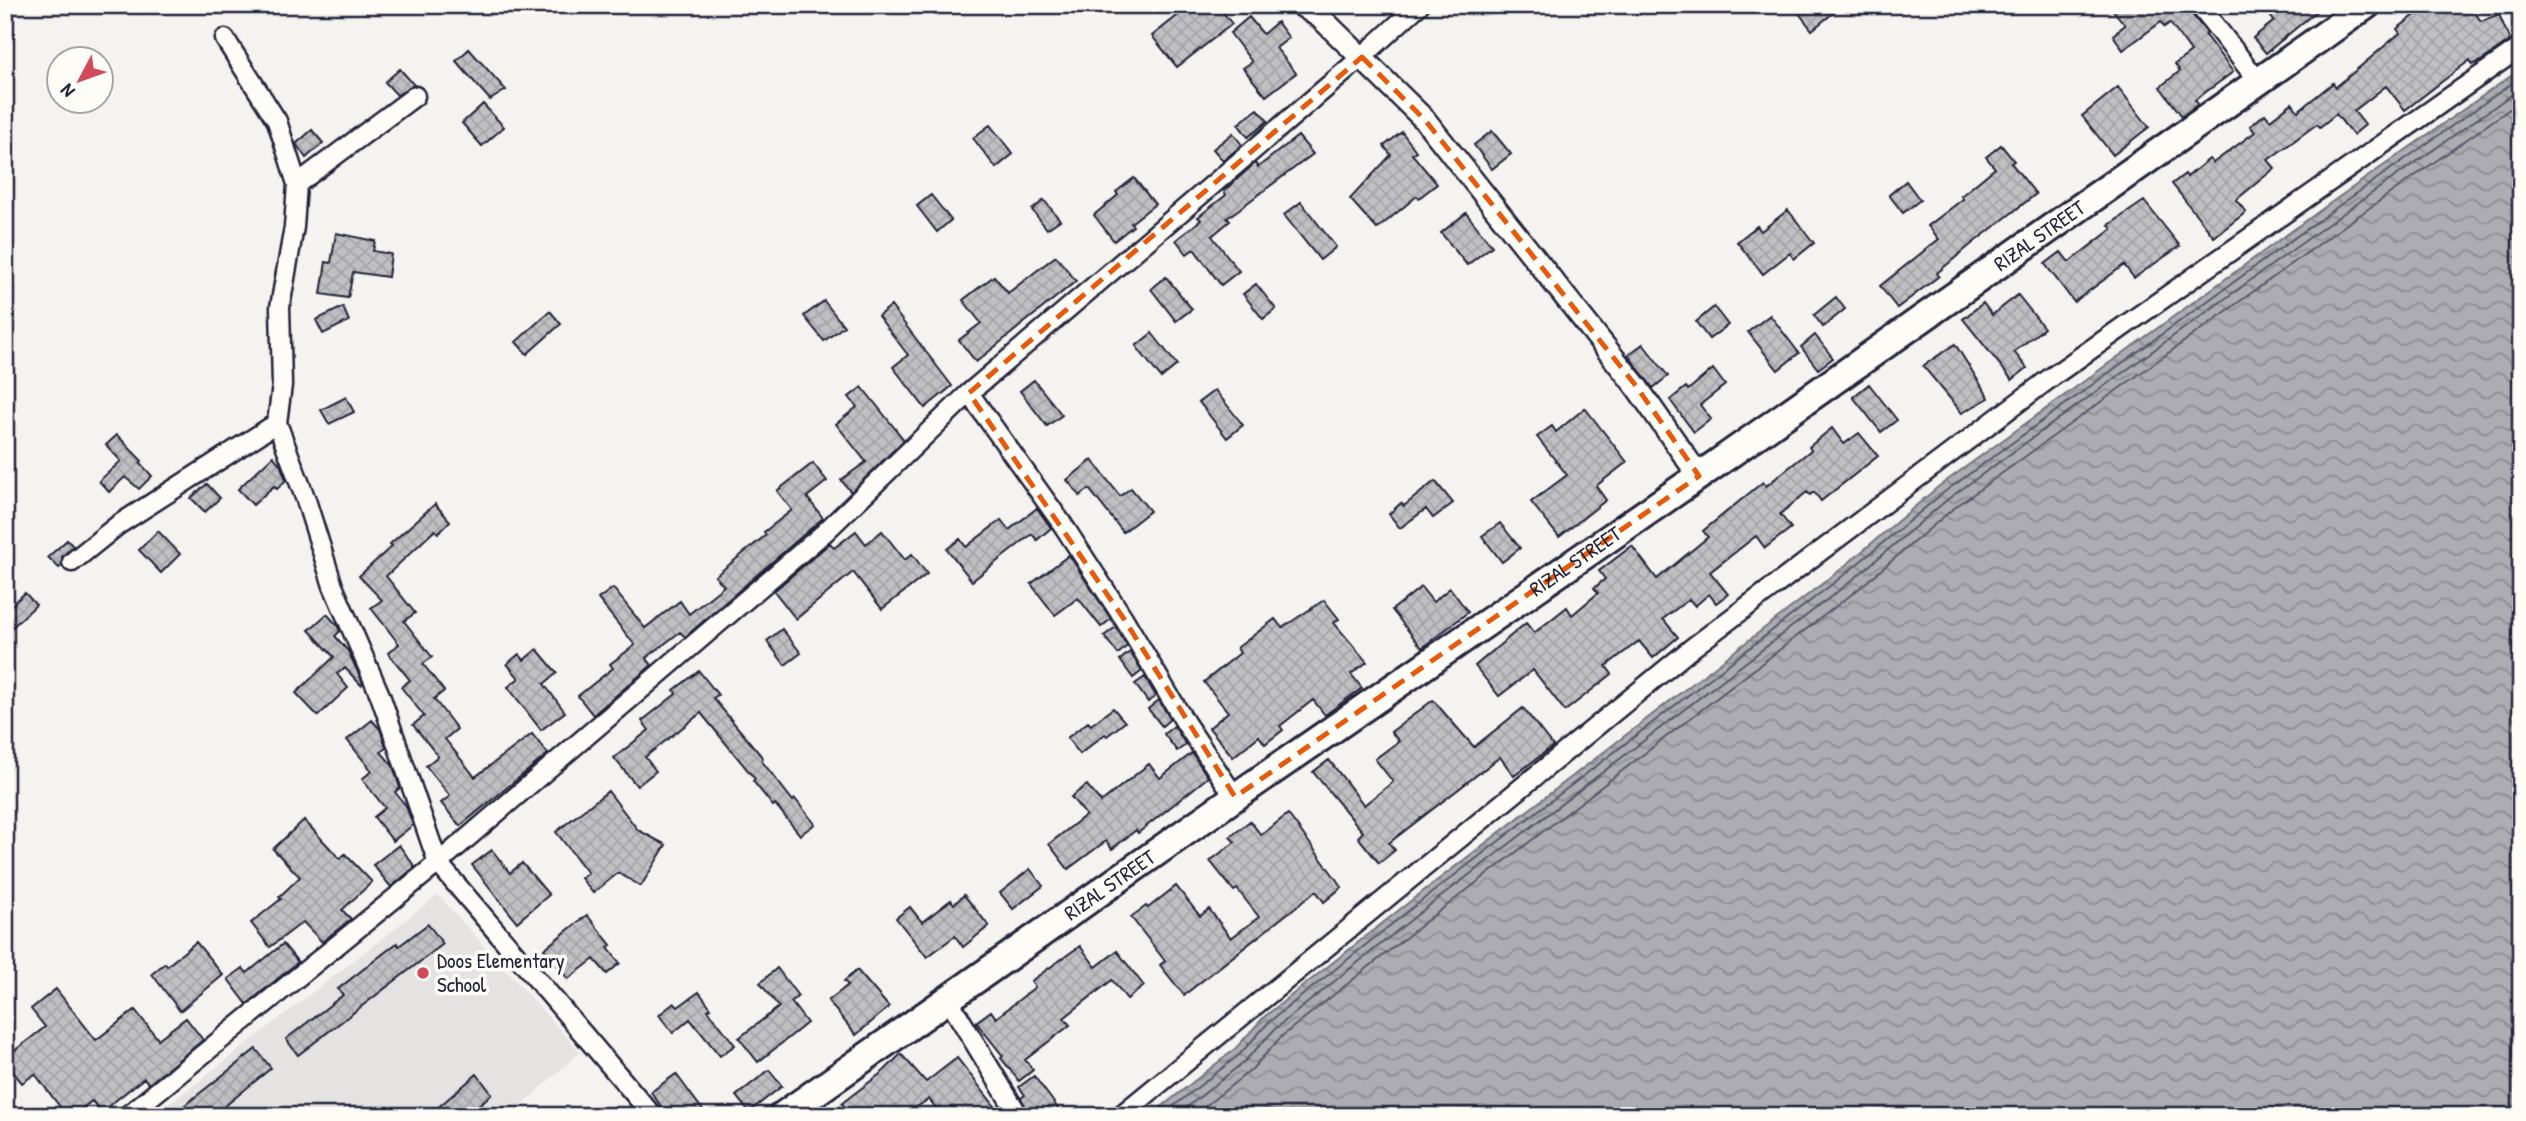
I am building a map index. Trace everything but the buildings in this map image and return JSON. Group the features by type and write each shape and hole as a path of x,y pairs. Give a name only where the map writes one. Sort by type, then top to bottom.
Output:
{"main road":[{"name":"RIZAL STREET","path":"782,1116 1235,797 1699,476 2367,5"}],"street":[{"path":"1301,5 1321,18 1425,120 1636,386 1699,476"},
{"path":"127,1116 438,863 825,532 969,393 1363,57 1419,5"},
{"path":"2199,5 2258,81"},
{"path":"225,40 277,121 297,184 294,228 279,307 282,385 277,423 306,500 333,586 380,695 438,863 653,1116"},
{"path":"1120,1116 1692,648 2053,376 2521,47"},
{"path":"297,184 415,96"},
{"path":"969,393 1063,526 1124,619 1186,724 1235,797"},
{"path":"72,562 118,525 277,423"},
{"path":"948,999 1019,1116"}],"highlighted area":[{"path":"1362,57 1425,120 1636,386 1699,476 1235,797 1124,619 969,393"}],"shaded area":[{"name":"Doos Elementary School","path":"438,895 580,1052 510,1116 154,1116"}],"water":[{"path":"2521,69 2521,1116 1150,1116 1235,1049 1264,1017 1840,570 1938,487 2329,204"}],"place":[{"name":"Doos Elementary School","path":"423,973"}]}
